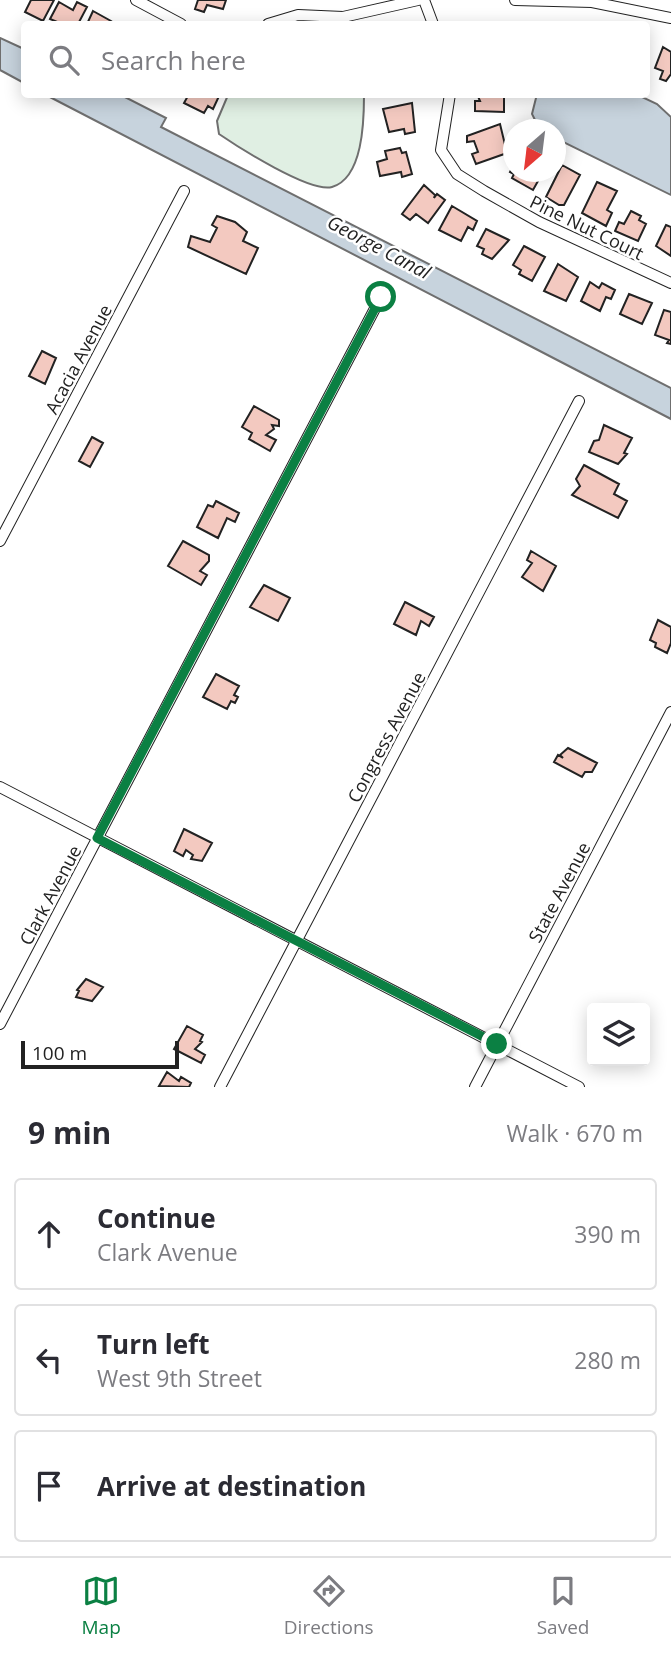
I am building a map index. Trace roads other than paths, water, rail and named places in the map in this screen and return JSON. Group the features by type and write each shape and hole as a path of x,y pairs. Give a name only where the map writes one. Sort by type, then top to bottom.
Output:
{"street":[{"path":"136,0 175,21"},
{"path":"278,21 298,15 344,17 418,0"},
{"path":"424,0 432,21"},
{"path":"515,0 592,2 671,18"},
{"name":"Pine Nut Court","path":"449,98 441,150 457,174 539,222 671,283"},
{"name":"Acacia Avenue","path":"0,541 184,191"},
{"name":"Clark Avenue","path":"0,1024 381,297"},
{"name":"Congress Avenue","path":"220,1087 579,401"},
{"name":"State Avenue","path":"475,1087 671,712"},
{"path":"0,787 579,1087"}],"water":[{"path":"0,38 21,48 21,81 0,70"},
{"name":"George Canal","path":"52,98 127,98 166,118 161,127 671,388 671,419"},
{"path":"536,98 644,98 657,104 671,117 671,195 566,143 566,119 534,119 532,114"}]}
